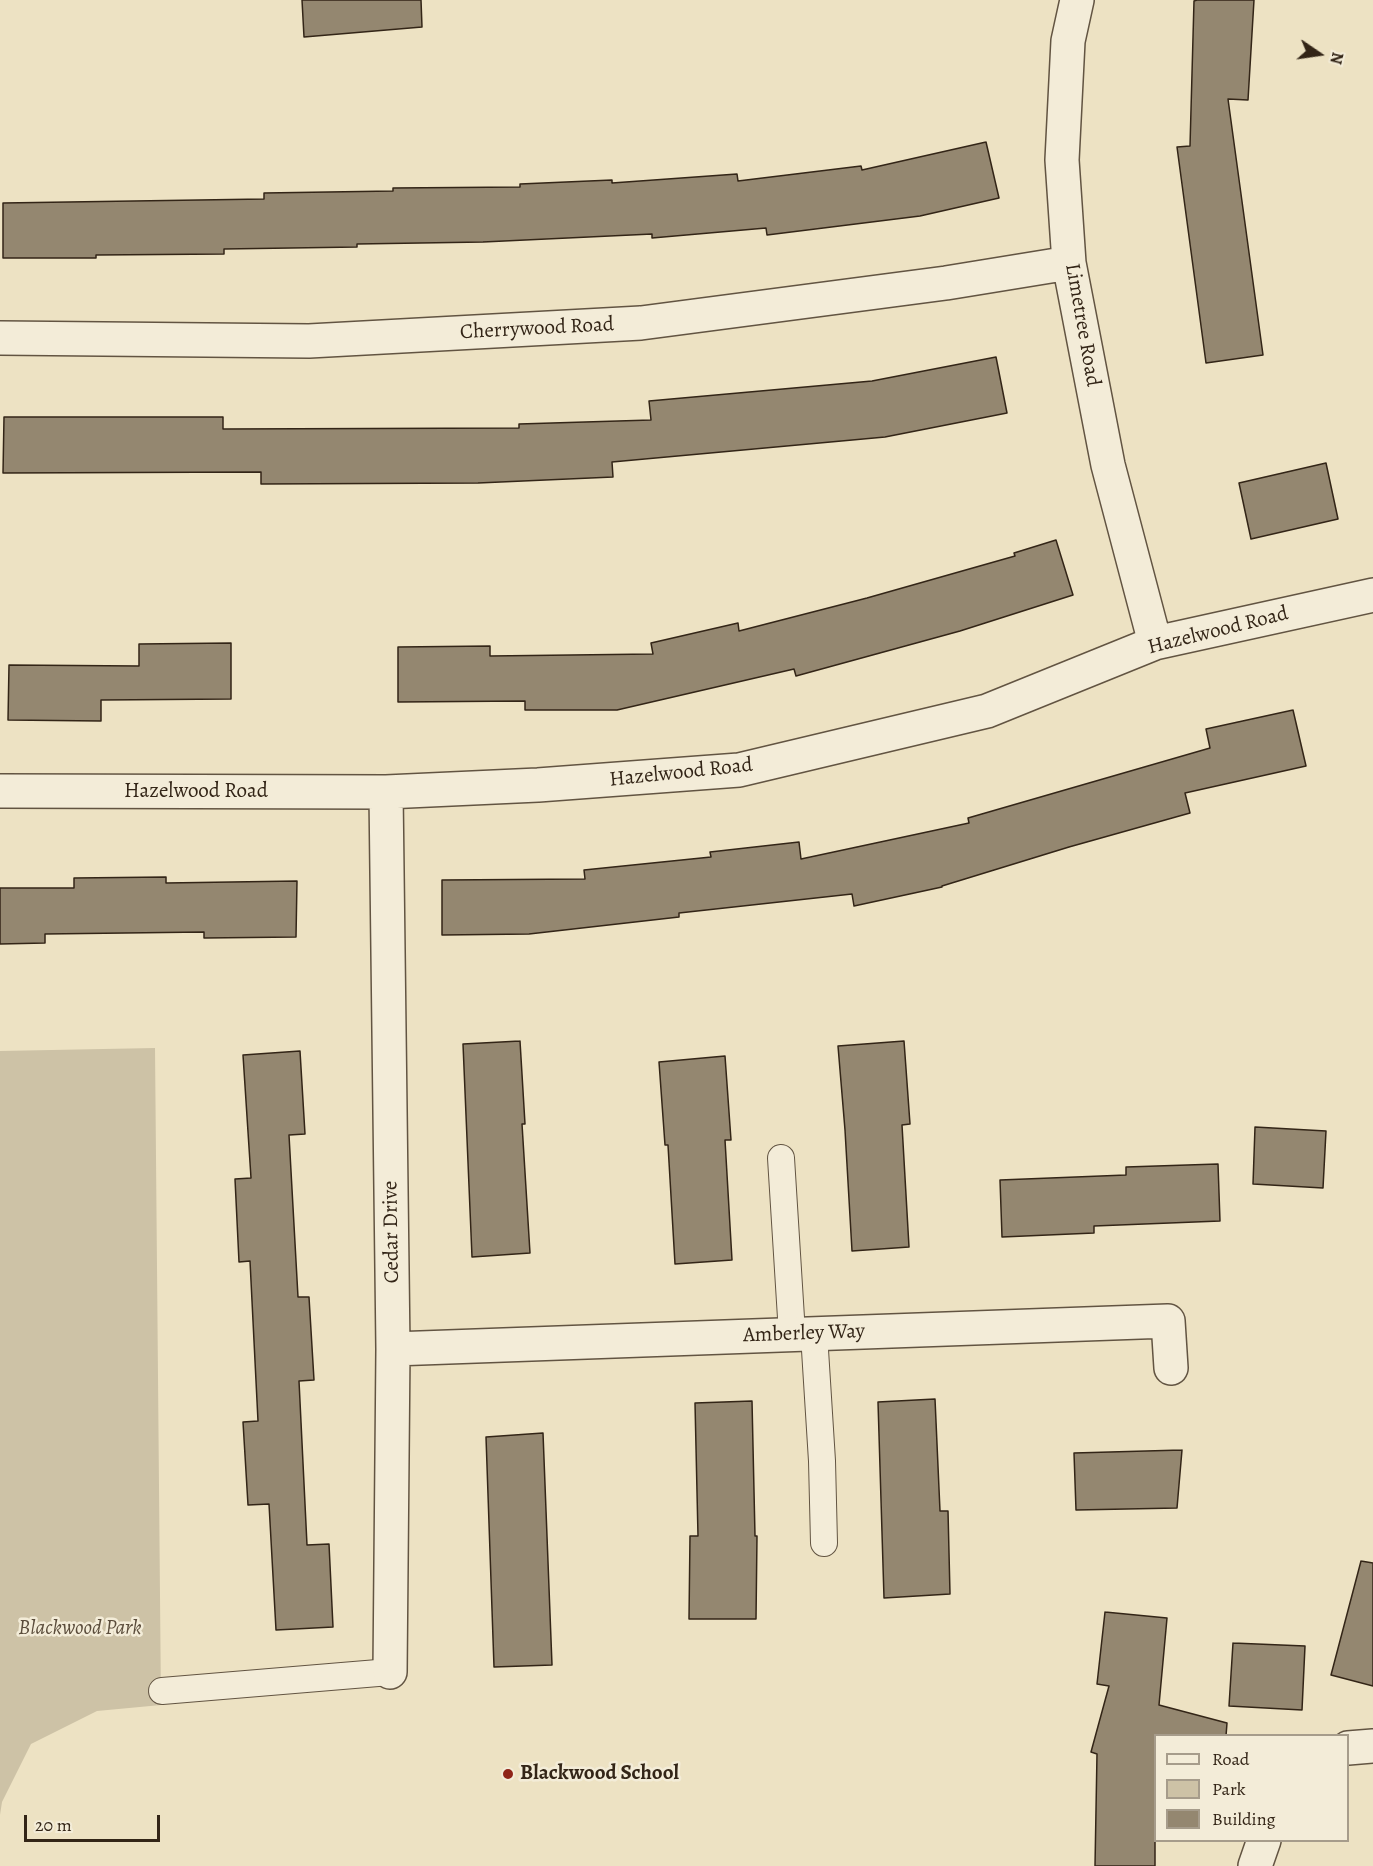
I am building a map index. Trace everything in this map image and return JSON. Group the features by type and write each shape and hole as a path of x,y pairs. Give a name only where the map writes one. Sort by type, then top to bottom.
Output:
{"street":[{"name":"Limetree Road","path":"1077,0 1068,42 1062,160 1069,263 1108,465 1155,643"},
{"name":"Cherrywood Road","path":"0,338 309,341 641,323 946,283 1069,263"},
{"name":"Hazelwood Road","path":"0,791 386,792 538,785 739,770 987,711 1155,643 1373,595"},
{"name":"Cedar Drive","path":"386,792 393,1349 390,1672"},
{"name":"Amberley Way","path":"393,1349 1168,1321 1171,1368"},
{"path":"1349,1748 1373,1746"},
{"path":"1255,1866 1263,1842"}],"lane":[{"path":"781,1158 822,1461 824,1543"},
{"path":"162,1691 390,1672"}],"green space":[{"name":"Blackwood Park","path":"155,1048 161,1705 97,1711 31,1744 2,1802 0,1815 0,1051"}],"building":[{"path":"302,0 421,0 422,27 304,37"},
{"path":"1254,0 1248,100 1228,99 1263,355 1206,363 1177,147 1190,146 1194,1"},
{"path":"986,142 999,198 920,216 767,235 766,228 652,238 652,234 483,242 357,244 357,247 224,249 224,254 3,258 3,203 264,199 264,193 393,191 393,188 520,187 520,184 612,180 612,183 737,174 738,181 861,166 862,170"},
{"path":"996,357 1007,413 885,437 612,462 613,477 478,483 261,484 261,472 3,473 4,417 223,417 223,429 519,428 519,424 651,420 649,401 872,381"},
{"path":"1326,463 1338,519 1251,539 1239,483"},
{"path":"1056,540 1073,595 960,631 796,676 794,669 617,710 525,710 525,701 398,702 398,647 490,646 490,656 653,654 651,643 738,623 739,631 1015,556 1014,553"},
{"path":"231,643 231,699 101,700 101,721 8,720 9,665 139,666 139,644"},
{"path":"1293,710 1306,766 1185,793 1190,813 1069,847 942,887 854,906 852,894 679,913 679,917 529,934 442,935 442,880 585,879 584,870 711,857 710,852 799,842 801,859 969,823 968,818 1210,748 1206,729"},
{"path":"166,877 166,883 297,881 296,937 204,938 204,932 45,934 45,943 0,944 0,888 74,888 74,878"},
{"path":"520,1041 525,1124 522,1124 530,1253 472,1257 463,1044"},
{"path":"904,1041 910,1124 902,1125 909,1247 852,1251 838,1046"},
{"path":"300,1051 305,1134 289,1135 298,1297 309,1297 314,1380 299,1381 307,1545 329,1544 333,1627 276,1630 269,1504 248,1505 243,1422 258,1421 250,1261 239,1262 235,1179 251,1178 243,1055"},
{"path":"725,1056 731,1140 725,1140 732,1260 675,1264 668,1145 665,1145 659,1062"},
{"path":"1255,1127 1326,1131 1323,1188 1253,1184"},
{"path":"1218,1164 1220,1221 1094,1226 1094,1233 1002,1237 1000,1180 1126,1175 1126,1167"},
{"path":"935,1399 940,1511 948,1511 950,1594 884,1598 878,1402"},
{"path":"752,1401 755,1536 757,1536 756,1619 689,1619 690,1536 698,1536 695,1403"},
{"path":"543,1433 552,1665 494,1667 486,1437"},
{"path":"1182,1450 1177,1508 1076,1510 1074,1453"},
{"path":"1361,1561 1373,1563 1373,1686 1331,1675"},
{"path":"1105,1612 1167,1618 1159,1705 1227,1723 1226,1734 1154,1734 1155,1866 1095,1866 1097,1754 1091,1752 1109,1686 1097,1684"},
{"path":"1233,1643 1305,1646 1302,1710 1229,1706"}],"place":[{"name":"Blackwood School","path":"508,1774"}]}
